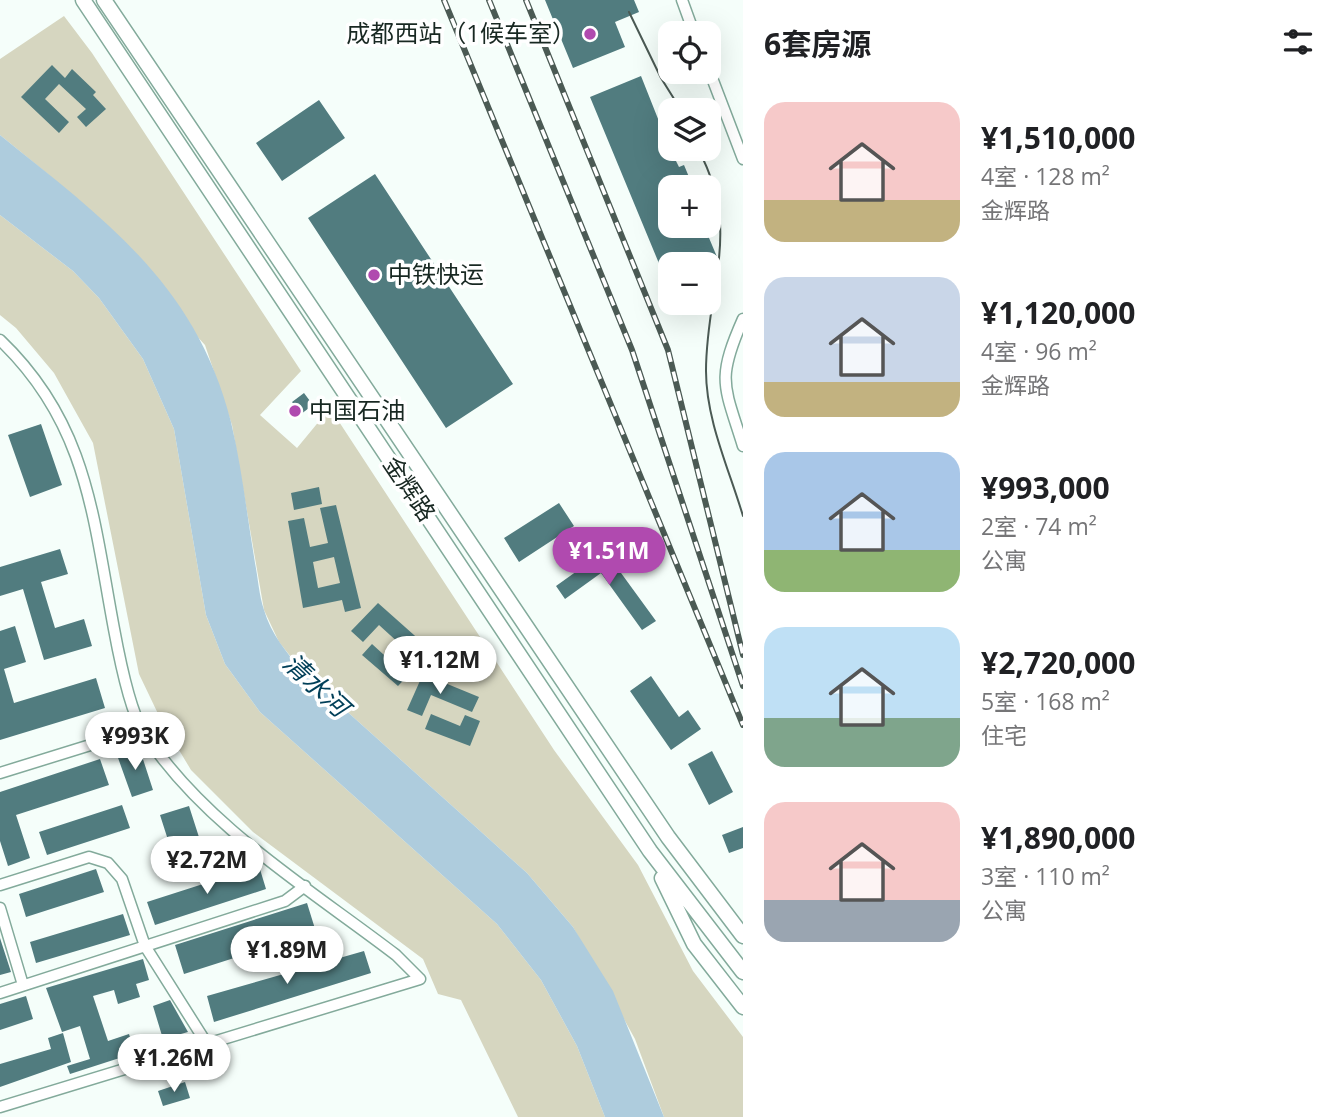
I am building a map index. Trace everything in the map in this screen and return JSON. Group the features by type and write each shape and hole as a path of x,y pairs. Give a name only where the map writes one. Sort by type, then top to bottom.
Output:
{"main road":[{"name":"金辉路","path":"83,0 650,851 743,972"},
{"name":"金辉路","path":"104,0 668,837 743,936"},
{"path":"650,851 694,944 743,1007"}],"street":[{"path":"682,0 690,21"},
{"path":"714,84 743,159"},
{"path":"743,319 724,370 727,394 743,446"},
{"path":"0,340 20,359 61,418 85,474 121,665 142,729 183,783 217,818 396,955 420,979 0,1107"},
{"path":"0,773 142,729"},
{"path":"0,885 89,857 108,863 122,879 145,946 207,1044"},
{"path":"0,993 285,901 305,886"},
{"path":"0,908 23,985"}],"green space":[{"path":"64,16 92,53 301,371 260,415 297,448 330,408 554,750 638,865 693,971 743,1037 743,1117 664,1117 635,1039 573,927 527,873 303,672 279,642 264,610 232,425 205,345 49,175 0,135 0,59"},
{"path":"0,215 73,271 99,298 143,359 174,429 206,615 225,664 260,712 497,924 541,980 577,1046 605,1117 518,1117 461,1000 438,994 423,959 253,832 191,770 161,720 139,674 93,443 54,373 16,328 0,315"}],"water":[{"name":"清水河","path":"0,135 75,196 142,259 170,293 195,331 215,374 231,422 261,598 267,619 285,650 303,672 527,873 573,927 613,991 664,1117 605,1117 577,1046 541,980 497,924 260,712 225,664 206,615 174,429 143,359 99,298 73,271 0,215"}],"building":[{"name":"成都西站（1候车室）","path":"545,0 634,0 639,12 615,22 625,47 573,68"},
{"path":"52,65 65,78 72,69 96,92 93,95 106,109 86,127 77,117 86,109 59,84 45,99 69,122 59,133 21,97"},
{"path":"641,76 658,119 658,161 676,161 679,167 684,165 688,175 658,175 658,238 709,238 715,252 658,252 658,261 590,97"},
{"path":"319,100 345,138 282,181 256,143"},
{"path":"375,174 513,384 446,428 308,218"},
{"path":"304,393 313,405 301,414 292,402"},
{"path":"41,424 62,485 30,497 8,435"},
{"path":"319,487 322,504 294,510 291,493"},
{"path":"559,503 574,526 519,562 504,538"},
{"path":"336,505 361,608 345,612 342,600 303,608 288,521 304,518 310,547 328,543 320,508","holes":["334,557 340,583 318,588 313,562"]},
{"path":"60,549 68,574 41,582 55,628 84,619 92,646 44,660 23,589 0,596 0,567"},
{"path":"605,551 656,621 642,630 601,573 565,599 556,586"},
{"path":"378,603 423,643 412,655 379,625 363,642 351,631"},
{"path":"15,626 26,662 4,669 14,703 96,678 105,708 0,740 0,631"},
{"path":"372,644 395,665 404,655 416,667 398,686 362,655"},
{"path":"423,674 479,697 472,712 431,695 422,716 407,710"},
{"path":"651,676 679,717 688,710 701,729 671,750 630,691"},
{"path":"431,714 460,726 465,715 480,721 470,746 425,729"},
{"path":"139,747 153,790 132,797 117,755"},
{"path":"712,751 733,792 709,805 688,764"},
{"path":"100,759 109,785 16,815 30,858 8,866 0,841 0,792"},
{"path":"122,805 130,828 47,855 39,832"},
{"path":"189,806 206,859 177,868 160,815"},
{"path":"743,827 743,848 729,853 722,835"},
{"path":"259,866 266,889 155,925 147,902"},
{"path":"96,869 104,892 26,917 19,894"},
{"path":"307,903 316,932 184,974 175,945"},
{"path":"123,914 130,935 36,963 30,942"},
{"path":"0,938 11,972 0,975"},
{"path":"364,951 371,973 214,1022 207,996"},
{"path":"143,959 149,980 136,984 140,997 118,1004 114,990 93,996 108,1041 129,1034 135,1053 70,1074 67,1066 90,1059 80,1026 62,1032 46,988"},
{"path":"26,996 33,1019 0,1030 0,1004"},
{"path":"170,1000 188,1032 163,1039 153,1006"},
{"path":"63,1033 71,1062 0,1087 0,1064 51,1049 48,1038"},
{"path":"185,1082 190,1098 163,1106 158,1091"}],"tram line":[{"path":"629,12 674,98"},
{"path":"703,161 718,207 720,233 708,340 707,389 719,444 743,516"}],"railway":[{"path":"444,0 743,725"},
{"path":"489,0 632,350 743,686"},
{"path":"526,0 668,350 743,655"}],"place":[{"name":"成都西站（1候车室）","path":"590,34"},
{"name":"中铁快运","path":"374,275"},
{"name":"中国石油","path":"295,411"}]}
